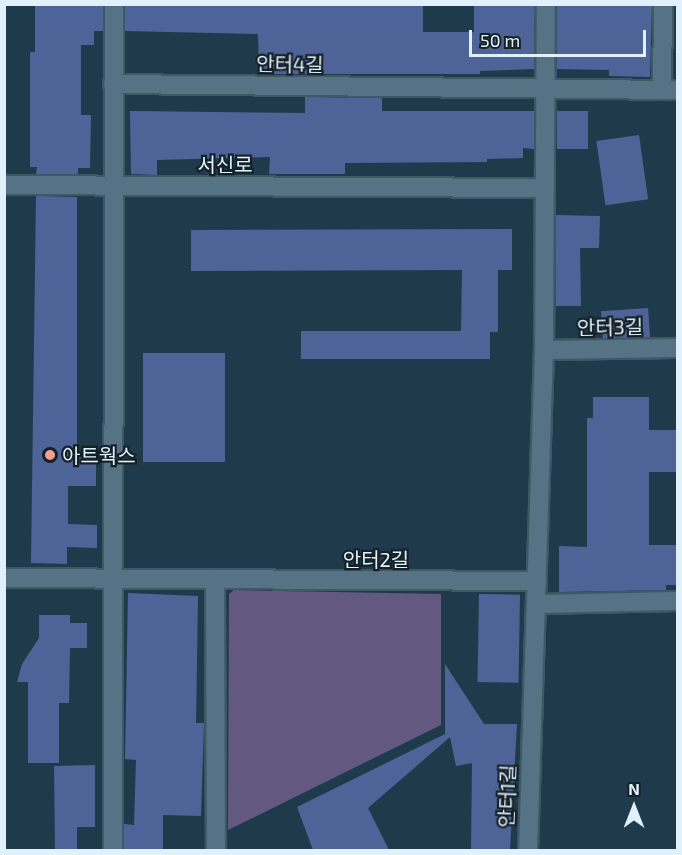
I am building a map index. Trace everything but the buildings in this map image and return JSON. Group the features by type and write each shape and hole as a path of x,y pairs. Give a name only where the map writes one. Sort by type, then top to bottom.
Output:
{"street":[{"path":"113,842 114,4"},
{"path":"546,4 544,350 537,604 678,601"},
{"name":"안터4길","path":"113,84 670,90 663,4"},
{"name":"서신로","path":"4,185 545,188"},
{"name":"안터3길","path":"544,350 678,348"},
{"name":"안터2길","path":"4,578 215,581 537,581"},
{"path":"215,581 216,850"},
{"name":"안터1길","path":"528,850 537,604"}],"shaded area":[{"path":"234,590 441,594 441,725 228,830 229,594"}],"place":[{"name":"아트웍스","path":"50,455"}]}
